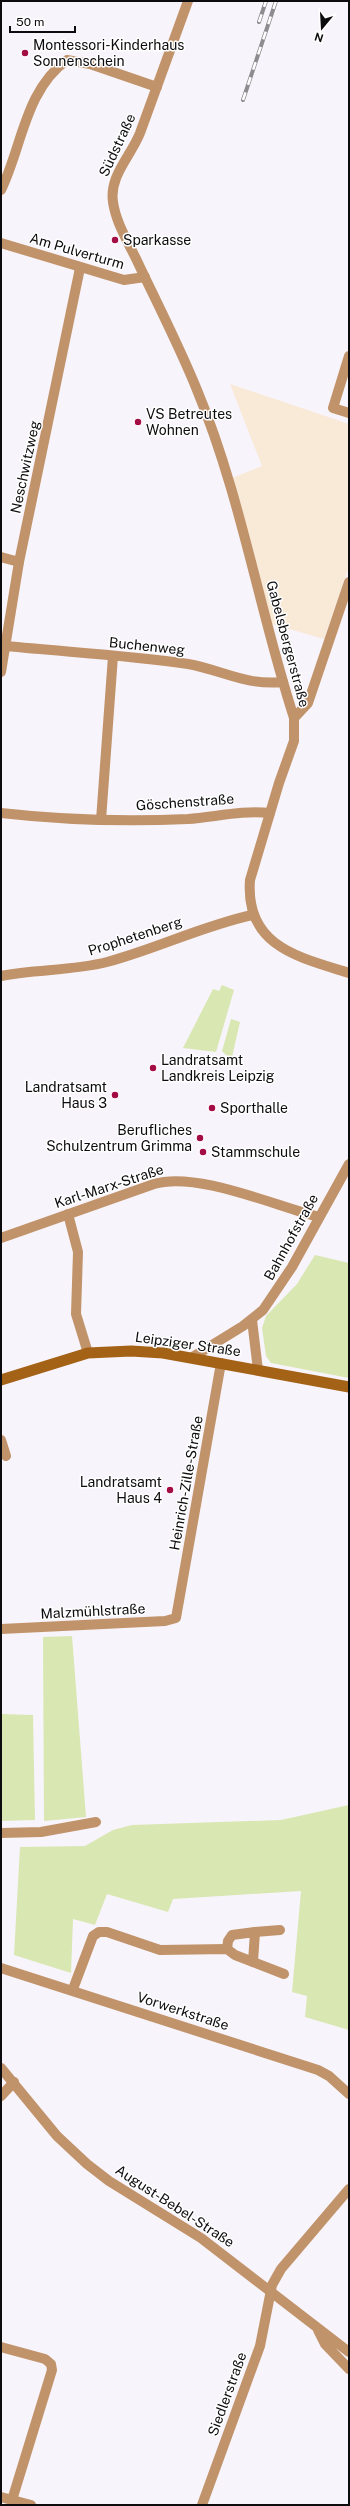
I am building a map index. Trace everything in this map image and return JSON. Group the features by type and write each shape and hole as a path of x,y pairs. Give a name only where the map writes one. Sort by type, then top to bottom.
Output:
{"main road":[{"name":"Leipziger Straße","path":"1,1380 88,1353 131,1351 191,1358 349,1387"}],"street":[{"name":"Südstraße","path":"145,277 116,216 112,195 115,179 134,147 188,1"},
{"path":"1,190 19,135 32,105 57,66 67,60 90,64 157,87"},
{"name":"Am Pulverturm","path":"1,243 124,280 145,277"},
{"name":"Neschwitzweg","path":"1,672 19,562 80,268"},
{"name":"Gabelsbergerstraße","path":"145,277 197,390 214,435 249,552 294,718 294,741 270,812 250,880 249,896 252,916 264,934 285,950 349,973"},
{"path":"349,356 332,408 349,413"},
{"path":"1,557 19,562"},
{"path":"294,718 308,703 349,582"},
{"name":"Buchenweg","path":"6,646 196,665 251,682 283,682"},
{"path":"101,820 113,656"},
{"name":"Göschenstraße","path":"1,813 101,820 188,819 256,811 270,812"},
{"name":"Prophetenberg","path":"1,976 21,972 85,967 141,952 175,939 252,916"},
{"name":"Bahnhofstraße","path":"191,1358 252,1320 263,1310 276,1292 349,1164"},
{"name":"Karl-Marx-Straße","path":"1,1238 171,1180 209,1185 319,1217"},
{"path":"68,1214 78,1252 76,1314 88,1353"},
{"path":"252,1320 258,1370"},
{"name":"Heinrich-Zille-Straße","path":"179,1608 220,1363"},
{"path":"1,1440 6,1456"},
{"name":"Malzmühlstraße","path":"1,1629 165,1621 176,1618 179,1608"},
{"path":"1,1833 41,1832 96,1822"},
{"path":"227,1950 228,1941 232,1935 280,1930"},
{"path":"72,1989 93,1936 99,1932 107,1932 160,1950 227,1950 284,1974"},
{"path":"253,1962 255,1932"},
{"name":"Vorwerkstraße","path":"1,1968 72,1989 324,2072 349,2094"},
{"name":"August-Bebel-Straße","path":"1,2068 57,2136 87,2164 109,2181 201,2238 349,2352"},
{"path":"1,2096 14,2082"},
{"name":"Siedlerstraße","path":"202,2505 260,2346 270,2291 281,2269 349,2189"},
{"path":"318,2328 319,2334 326,2344 349,2369"},
{"path":"1,2347 45,2359 51,2364 52,2370 12,2500"},
{"path":"1,2497 31,2505"}],"shaded area":[{"path":"230,384 349,424 349,567 324,639 272,624 250,538 230,479 262,466"}],"green space":[{"path":"222,985 234,990 216,1052 183,1048 213,989 219,991"},
{"path":"231,1019 240,1022 232,1057 227,1056 222,1051"},
{"path":"315,1255 349,1263 349,1378 271,1363 266,1356 262,1328 266,1316 297,1284"},
{"path":"72,1636 86,1817 44,1821 43,1637"},
{"path":"1,1714 33,1715 35,1820 1,1821"},
{"path":"349,1805 349,2030 305,2017 307,1996 292,1992 301,1891 173,1899 168,1912 107,1894 95,1925 73,1919 71,1973 14,1955 20,1847 85,1846 113,1830 132,1825 281,1820"}],"railway":[{"path":"259,22 266,1"},
{"path":"243,100 276,1"}],"place":[{"name":"Montessori-Kinderhaus Sonnenschein","path":"25,53"},
{"name":"Sparkasse","path":"115,240"},
{"name":"VS Betreutes Wohnen","path":"138,422"},
{"name":"Landratsamt Landkreis Leipzig","path":"153,1068"},
{"name":"Landratsamt Haus 3","path":"115,1095"},
{"name":"Sporthalle","path":"212,1108"},
{"name":"Berufliches Schulzentrum Grimma","path":"200,1138"},
{"name":"Stammschule","path":"203,1152"},
{"name":"Landratsamt Haus 4","path":"170,1490"}]}
